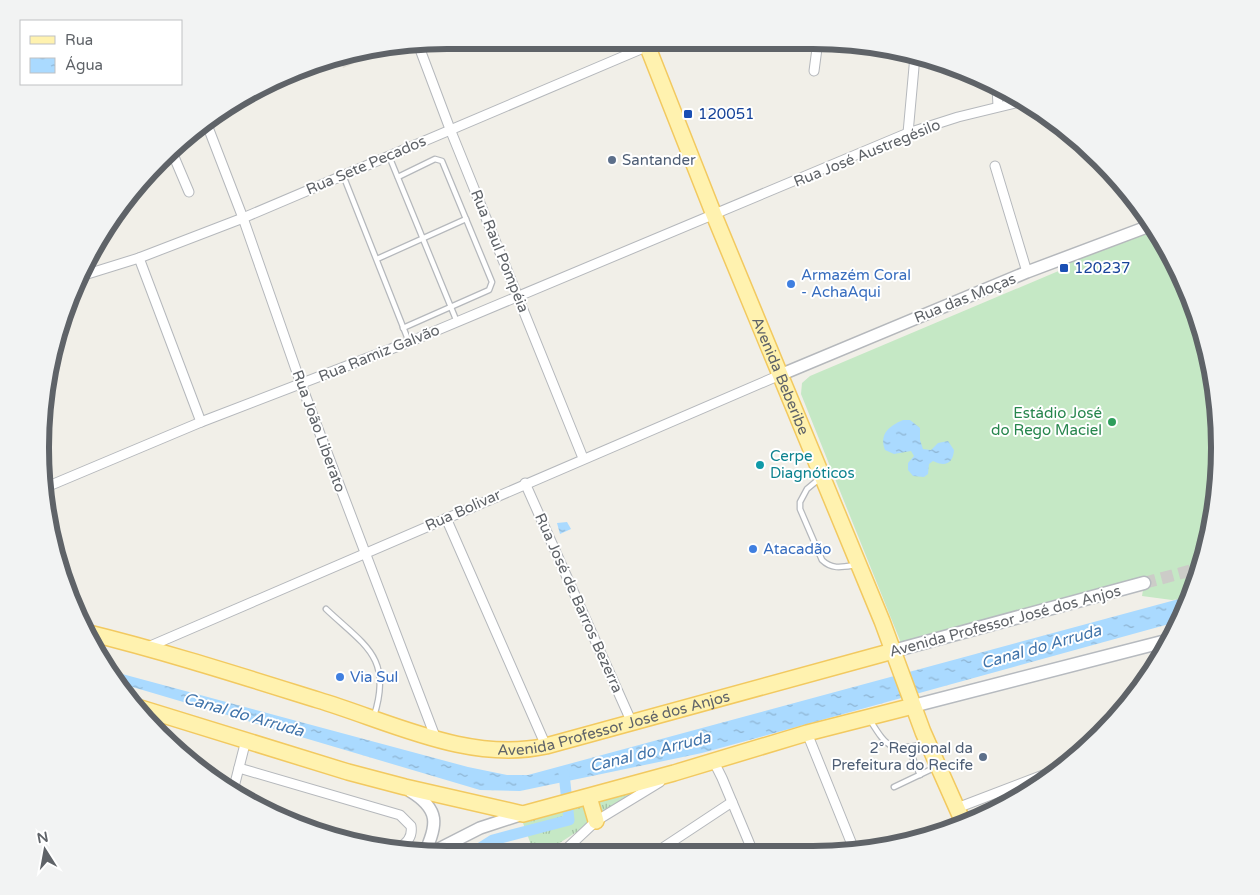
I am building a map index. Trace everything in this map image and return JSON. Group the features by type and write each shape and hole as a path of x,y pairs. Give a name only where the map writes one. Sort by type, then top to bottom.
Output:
{"main road":[{"name":"Avenida Beberibe","path":"648,49 714,215 896,658 928,744 960,815"},
{"name":"Avenida Professor José dos Anjos","path":"95,635 147,647 436,739 497,751 523,751 746,693 896,658 1144,583"},
{"path":"148,710 405,787 523,814 674,774 713,760 868,717 911,701 1160,642"},
{"path":"586,798 596,821"}],"street":[{"name":"Rua Sete Pecados","path":"89,274 139,258 243,218 632,49"},
{"path":"814,71 817,49"},
{"name":"Rua Raul Pompéia","path":"420,50 450,129 583,458"},
{"path":"908,133 914,62"},
{"path":"997,94 998,106"},
{"name":"Rua José Austregésilo","path":"714,215 908,133 1014,103"},
{"name":"Rua João Liberato","path":"209,128 243,218 364,552 436,739"},
{"path":"174,158 188,192"},
{"path":"995,166 1027,272"},
{"name":"Rua Ramiz Galvão","path":"51,485 201,422 409,342 714,215"},
{"name":"Rua das Moças","path":"780,375 1027,272 1145,228"},
{"path":"139,258 201,422"},
{"name":"Rua Bolivar","path":"147,647 364,552 780,375"},
{"name":"Rua José de Barros Bezerra","path":"525,483 632,723"},
{"path":"446,518 546,746"},
{"path":"806,733 852,844"},
{"path":"234,784 246,740"},
{"path":"713,760 750,846"},
{"path":"239,768 400,815 407,820 412,832 410,839 404,844"},
{"path":"569,846 596,821 674,774"},
{"path":"960,815 1025,785"},
{"path":"405,787 428,805 434,819 428,845"},
{"path":"666,846 732,802"},
{"path":"445,846 480,828 523,814"}],"lane":[{"path":"389,155 457,322"},
{"path":"398,176 435,159 442,161 492,282 489,290 403,328"},
{"path":"343,174 409,342"},
{"path":"377,260 466,219"},
{"path":"822,477 802,495 800,509 822,560 826,564 840,567 858,564"},
{"path":"326,608 373,654 379,668 381,682 373,718"},
{"path":"868,717 883,741 891,746 908,747 928,744"},
{"path":"908,747 920,775"},
{"path":"894,787 938,766"}],"shaded area":[{"path":"371,56 371,56 343,68 341,63"}],"green space":[{"path":"1149,233 1181,295 1198,344 1204,370 1208,395 1211,448 1208,500 1198,551 1181,599 1172,600 1142,596 1145,578 901,643 801,394 802,383 810,376 1068,267 1066,264 1115,243"},
{"path":"639,789 601,815 595,802"},
{"path":"584,806 587,808 589,824 555,846 531,846 523,823"}],"water":[{"path":"903,420 910,420 920,428 920,440 923,449 931,450 938,443 948,441 954,450 950,461 941,464 933,461 929,464 928,474 924,477 913,476 908,470 908,463 914,456 911,451 894,454 885,450 883,444 886,431"},
{"path":"567,522 571,529 560,534 557,523"},
{"name":"Canal do Arruda","path":"1182,598 1170,624 702,753 520,791 480,790 128,686 119,673 468,767 507,775 528,775"}],"waterway":[{"path":"484,846 493,840 569,820 564,774"}],"tunnel":[{"path":"1144,583 1192,570"}],"place":[{"name":"120051","path":"688,114"},
{"name":"Santander","path":"612,160"},
{"name":"120237","path":"1064,268"},
{"name":"Armazém Coral - AchaAqui","path":"791,284"},
{"name":"Estádio José do Rego Maciel","path":"1112,422"},
{"name":"Cerpe Diagnóticos","path":"760,465"},
{"name":"Atacadão","path":"753,549"},
{"name":"Via Sul","path":"340,677"},
{"name":"2° Regional da Prefeitura do Recife","path":"983,757"}]}
